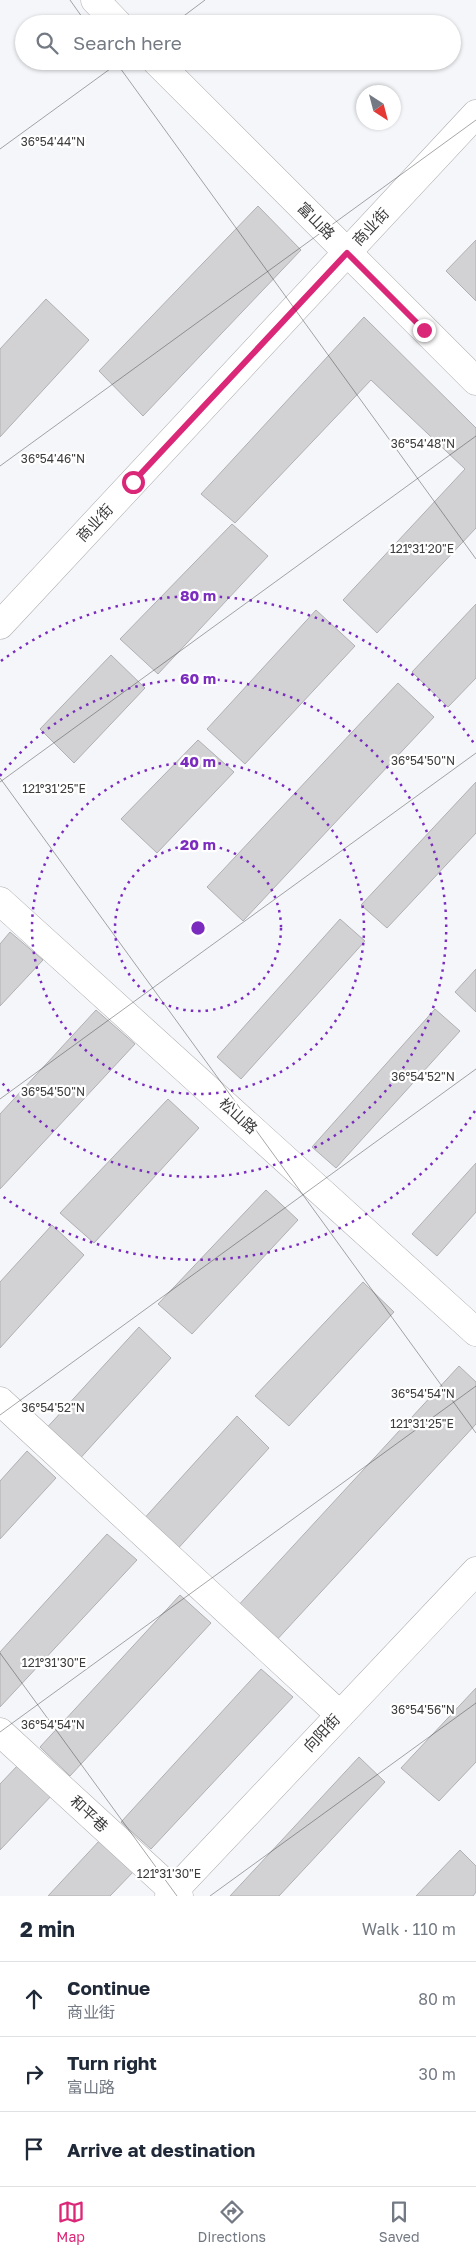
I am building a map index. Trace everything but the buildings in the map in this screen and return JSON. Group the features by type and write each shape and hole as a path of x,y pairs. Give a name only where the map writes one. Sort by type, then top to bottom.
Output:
{"street":[{"path":"95,0 109,15"},
{"name":"富山路","path":"165,70 476,381"},
{"name":"商业街","path":"0,625 476,114"},
{"name":"松山路","path":"0,901 476,1332"},
{"path":"0,1401 340,1715"},
{"name":"向阳街","path":"174,1894 476,1571"},
{"name":"和平巷","path":"0,1732 174,1894"}],"route":[{"path":"133,482 347,253 424,330"}]}
